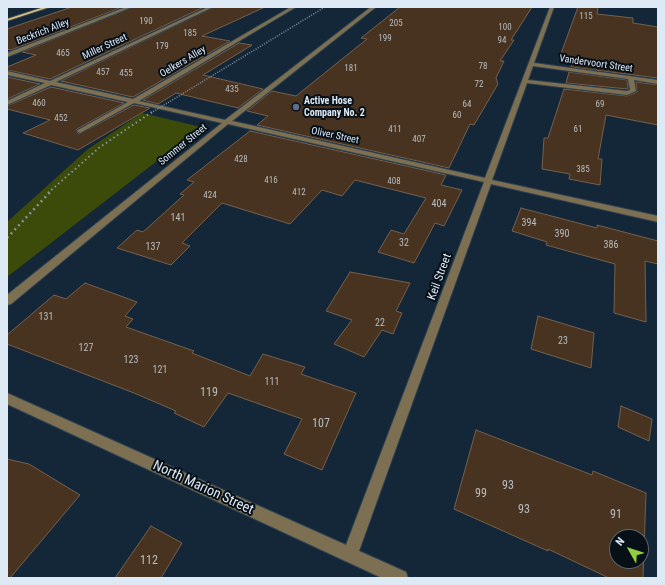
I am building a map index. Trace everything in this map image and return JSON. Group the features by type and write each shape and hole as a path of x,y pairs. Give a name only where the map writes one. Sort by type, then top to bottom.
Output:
{"main road":[{"path":"7,20 48,7"}],"street":[{"name":"Beckrich Alley","path":"7,55 130,7"},
{"name":"Miller Street","path":"7,103 211,7"},
{"name":"Oelkers Alley","path":"80,131 294,7"},
{"name":"Sommer Street","path":"7,302 227,122 374,7"},
{"name":"Keil Street","path":"350,556 490,180 552,7"},
{"name":"Vandervoort Street","path":"532,64 658,82"},
{"name":"Oliver Street","path":"7,73 490,180 658,219"},
{"path":"526,81 627,93 633,91 632,78"},
{"name":"North Marion Street","path":"7,398 400,578"}],"green space":[{"path":"142,113 201,127 7,277 7,222 88,149"}],"building":[{"path":"72,7 122,7 11,50 7,49 7,29"},
{"path":"133,7 204,7 50,79 7,70 7,67 36,55 22,52"},
{"path":"214,7 265,7 202,36 230,41 133,97 61,81"},
{"path":"400,7 532,7 511,40 514,40 500,61 504,61 496,78 498,84 474,125 470,124 449,168 257,125 268,116 247,111 272,91 296,96 367,39 361,38"},
{"path":"578,7 598,7 597,14 633,18 633,23 658,27 658,78 571,67 573,61 559,59"},
{"path":"239,43 252,45 203,75 263,89 238,108 176,93 158,104 143,100"},
{"path":"569,72 627,80 628,89 566,83"},
{"path":"7,77 40,84 7,99"},
{"path":"636,82 658,85 658,125 606,115 598,159 602,159 600,185 569,179 570,174 542,169 544,138 548,138 564,89 627,96 637,92"},
{"path":"51,87 124,103 77,129 76,131 79,134 134,105 150,108 78,150 23,133 50,120 7,109 7,106"},
{"path":"250,131 446,175 441,185 462,190 444,226 435,223 414,263 378,252 391,230 404,234 426,198 355,180 342,196 322,190 290,224 222,203 182,243 190,246 171,265 117,248 137,230 143,232 184,195 180,194 194,182 187,180"},
{"path":"521,208 597,228 597,225 658,241 658,264 645,261 646,322 614,313 615,264 546,245 547,242 512,231"},
{"path":"350,272 410,283 396,311 402,313 393,334 382,330 364,357 334,344 352,320 326,311"},
{"path":"85,283 137,302 125,316 133,319 126,327 194,351 192,353 250,376 263,354 305,367 301,374 356,393 322,470 284,454 302,419 228,393 204,427 174,413 176,411 134,393 7,344 7,335 54,295 66,299"},
{"path":"538,316 594,333 591,368 531,349"},
{"path":"621,406 652,419 649,441 618,427"},
{"path":"476,430 592,475 593,471 646,493 645,529 609,529 609,569 643,569 643,578 609,578 548,549 548,551 454,509"},
{"path":"7,459 29,464 80,495 10,578 7,578"},
{"path":"151,526 182,543 161,578 115,578"}],"railway":[{"path":"151,113 325,7"},
{"path":"48,193 100,147 152,112"},
{"path":"7,238 50,192"}],"place":[{"name":"Active Hose Company No. 2","path":"296,107"}]}
